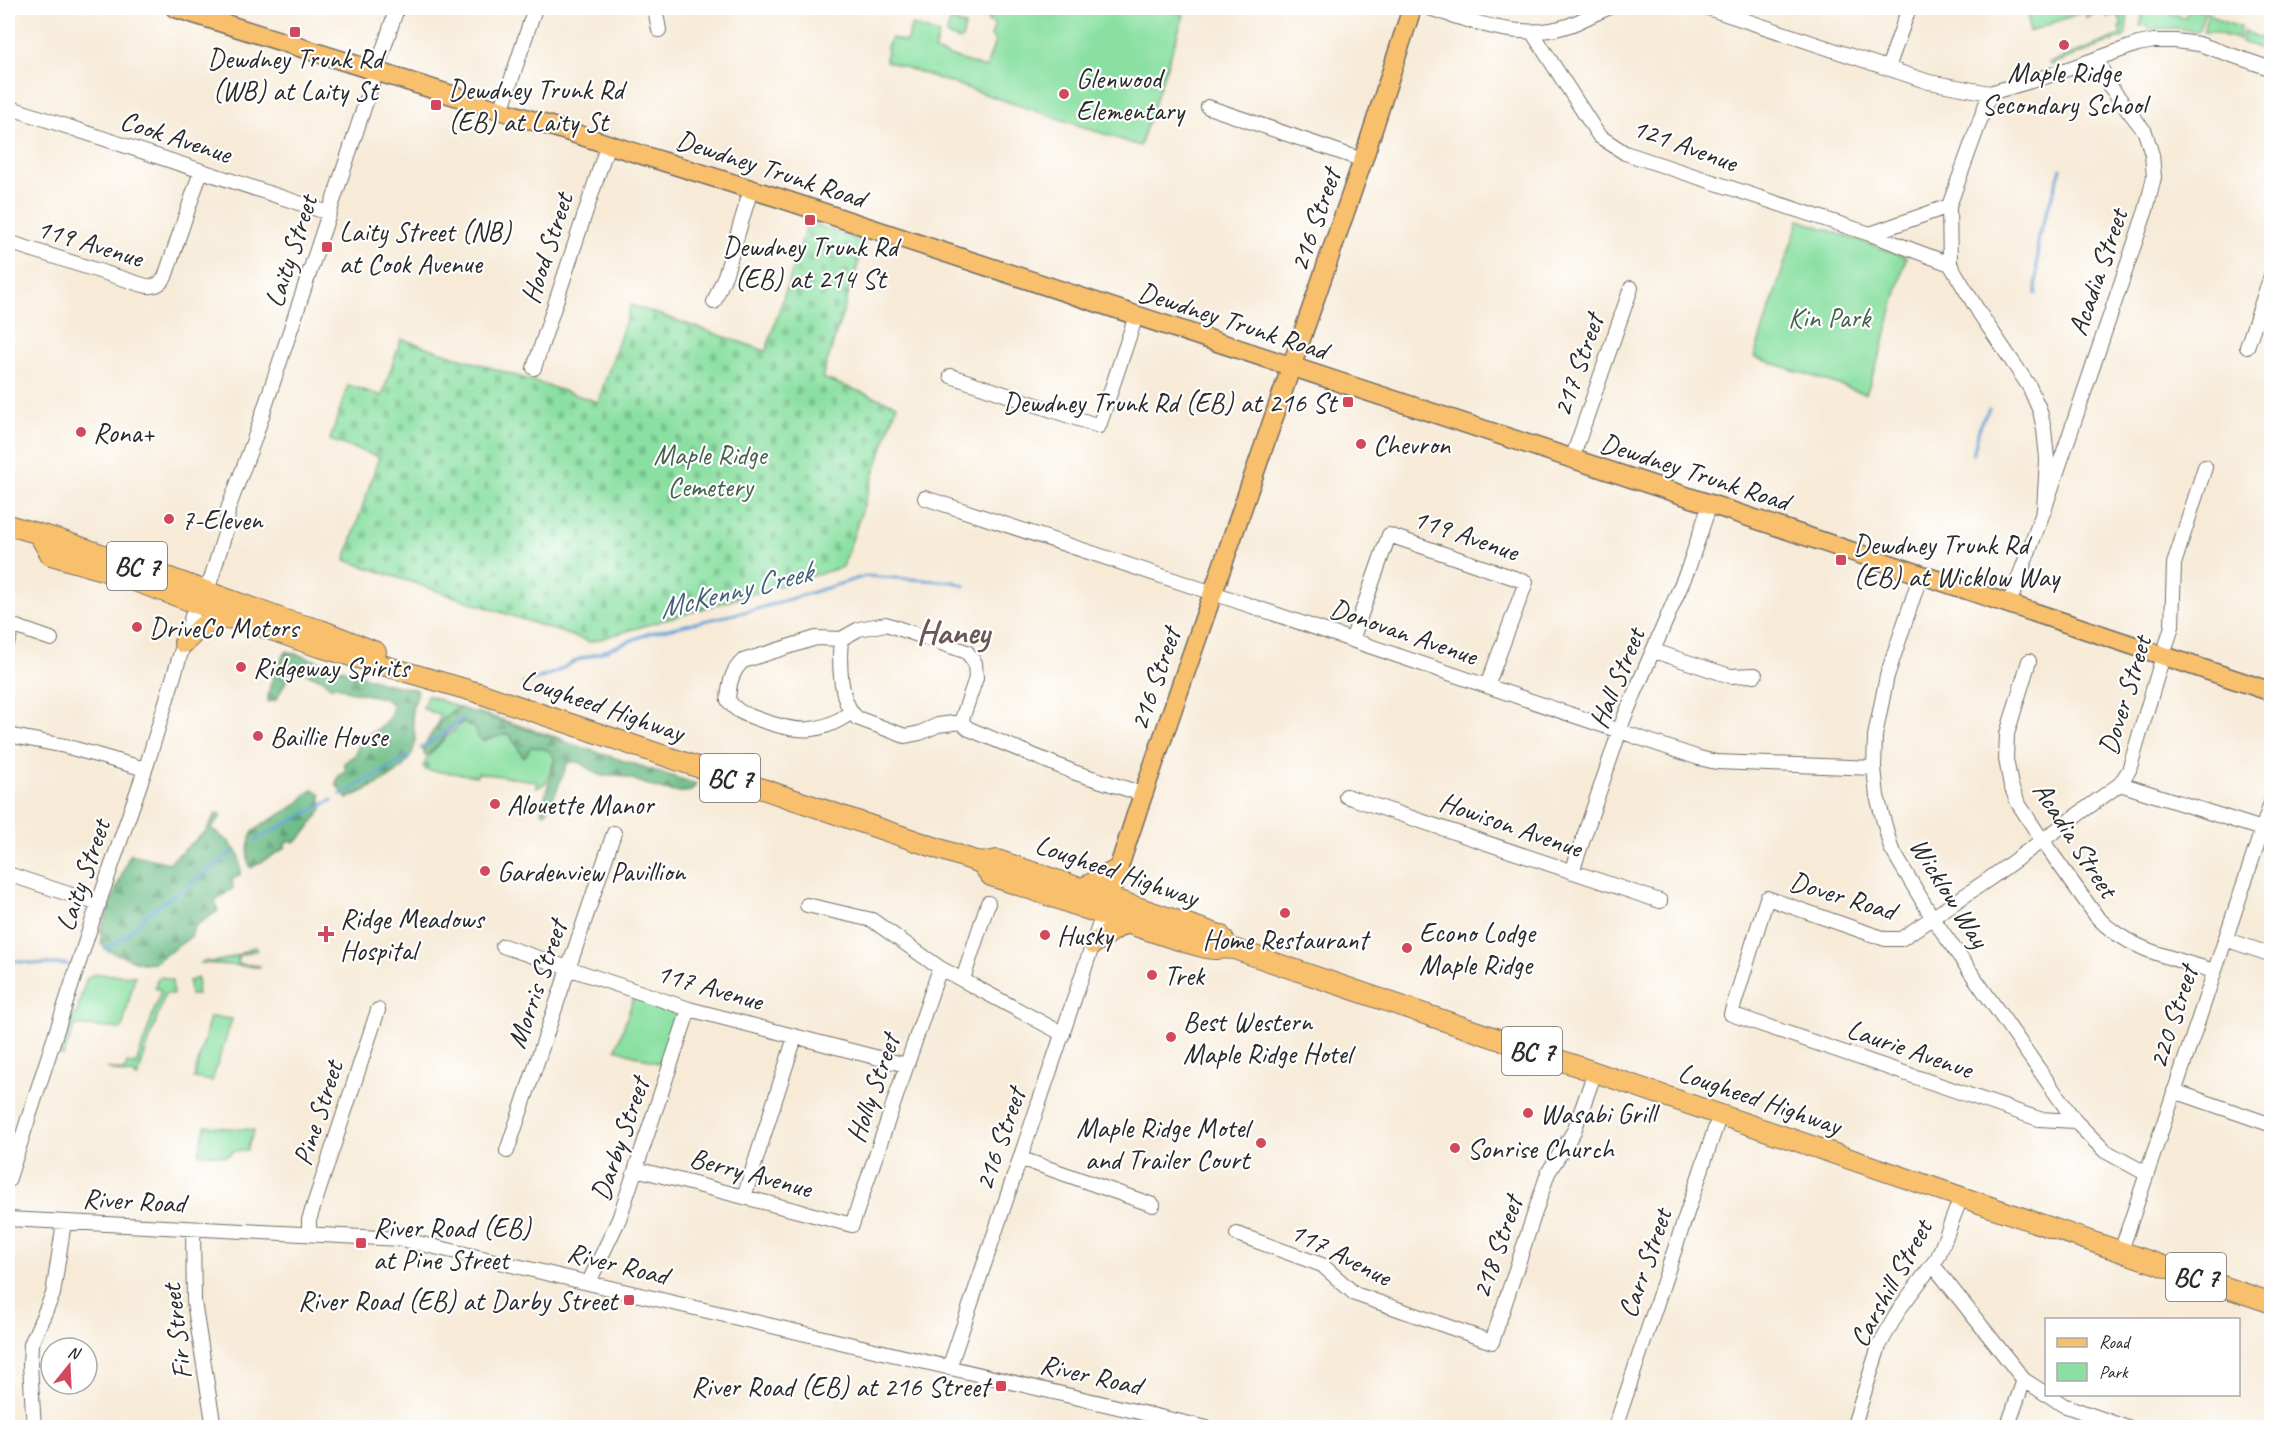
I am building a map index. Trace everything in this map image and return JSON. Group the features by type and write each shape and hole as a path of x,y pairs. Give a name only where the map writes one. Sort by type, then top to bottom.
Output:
{"highway":[{"name":"Lougheed Highway","path":"8,525 39,535 51,555 112,573 201,593 321,630 479,693"},
{"name":"Lougheed Highway","path":"201,593 234,618 316,646 479,693 981,863 997,860 1083,888 1126,922 1209,949 1229,947 2271,1303"},
{"path":"184,643 200,627 209,622 234,618"},
{"name":"Lougheed Highway","path":"981,863 992,876 1220,935 1229,947"},
{"path":"1083,888 1118,869"},
{"path":"1093,944 1126,922"}],"main road":[{"name":"Dewdney Trunk Road","path":"174,8 750,189 1710,504 2271,692"},
{"name":"216 Street","path":"1106,906 1363,160 1412,8"}],"street":[{"name":"Laity Street","path":"8,1181 145,769 201,593 202,579 219,522 228,509 258,428 397,8"},
{"path":"501,111 535,8"},
{"path":"655,8 659,30"},
{"path":"1429,8 1492,27 1532,32 1571,25 1608,8"},
{"path":"1708,8 1936,83 1976,88 1990,93 2048,76 2143,43 2175,41 2199,45 2271,69"},
{"path":"1888,68 1909,8"},
{"name":"121 Avenue","path":"1532,32 1599,136 1625,153 1870,234 1950,264"},
{"name":"Acadia Street","path":"2009,604 2044,510 2146,210 2154,177 2152,155 2145,132 2109,85 2097,59"},
{"path":"1950,264 1949,206 1990,93"},
{"name":"Cook Avenue","path":"8,107 329,213"},
{"path":"1208,107 1363,160"},
{"name":"Hood Street","path":"534,368 608,144"},
{"name":"119 Avenue","path":"8,242 143,285 151,287 158,285 165,277 201,171"},
{"path":"714,302 723,281 750,189"},
{"path":"1870,234 1949,206"},
{"name":"Acadia Street","path":"1950,264 1980,314 2030,386 2044,429 2047,459 2044,510"},
{"path":"2247,347 2271,273"},
{"name":"217 Street","path":"1572,459 1631,288"},
{"path":"951,376 1099,426 1136,316"},
{"name":"Dover Street","path":"1932,917 2120,784 2129,770 2172,626 2174,564 2205,467"},
{"name":"Donovan Avenue","path":"925,498 1213,592 1699,758 1716,762 1874,768"},
{"name":"Hall Street","path":"1572,872 1620,731 1688,569 1710,504"},
{"name":"119 Avenue","path":"1352,640 1389,535 1526,582 1487,687"},
{"name":"Wicklow Way","path":"1921,574 1881,696 1875,736 1874,768 1880,814 1891,848 1932,917 2075,1121 2105,1151 2146,1174"},
{"path":"850,713 839,721 820,729 793,731 735,710 728,700 729,686 736,667 743,661 816,638 841,639 859,628 886,624 967,652 975,663 976,678 961,722"},
{"path":"8,641 11,631 16,627 51,639"},
{"path":"841,639 840,660 845,694 850,713 856,718 905,736 920,733 938,725 961,722 969,729 1076,773 1143,794"},
{"path":"1654,651 1730,676 1755,675"},
{"name":"Acadia Street","path":"2029,661 2007,734 2006,759 2011,786 2018,803 2097,917 2112,932 2149,951 2214,971"},
{"path":"8,735 65,746 145,769"},
{"path":"2120,784 2262,830"},
{"name":"Howison Avenue","path":"1346,796 1660,902"},
{"name":"220 Street","path":"2121,1251 2271,800"},
{"name":"Morris Street","path":"507,1151 614,833"},
{"path":"8,874 99,904"},
{"name":"Dover Road","path":"1731,1014 1767,898 1893,940 1901,939 1932,917"},
{"path":"963,979 988,903"},
{"path":"807,905 872,920 940,968 1063,1034"},
{"name":"216 Street","path":"949,1368 1022,1159 1106,906"},
{"path":"2225,939 2271,955"},
{"name":"117 Avenue","path":"503,946 689,1009 906,1065"},
{"name":"Holly Street","path":"852,1225 940,968"},
{"name":"Darby Street","path":"589,1282 619,1219 689,1009"},
{"name":"Pine Street","path":"309,1233 309,1220 378,1010"},
{"name":"Laurie Avenue","path":"1731,1014 2039,1119 2075,1121"},
{"path":"744,1197 795,1037"},
{"name":"218 Street","path":"1492,1342 1548,1173 1574,1131 1594,1072"},
{"path":"2174,1091 2271,1125"},
{"name":"Carr Street","path":"1615,1428 1720,1114"},
{"path":"1022,1159 1153,1205"},
{"name":"Berry Avenue","path":"636,1169 852,1225"},
{"name":"Carshill Street","path":"1853,1428 1879,1346 1900,1308 1933,1265 1945,1244 1961,1197"},
{"name":"River Road","path":"8,1219 401,1239 1207,1428"},
{"path":"34,1428 31,1344 53,1294 64,1222"},
{"name":"Fir Street","path":"193,1229 194,1302 214,1428"},
{"name":"117 Avenue","path":"1237,1234 1322,1265 1355,1294 1492,1342"},
{"path":"1933,1265 2024,1380 2045,1393"},
{"path":"2007,1428 2024,1380"},
{"path":"2050,1396 2063,1405 2128,1428"}],"green space":[{"path":"962,8 992,8 987,17"},
{"name":"Glenwood Elementary","path":"993,8 1161,8 1184,15 1140,146 886,61 891,38 906,42 912,25 939,34 934,51 986,68 995,41 991,36 995,24 988,21"},
{"path":"2028,8 2085,8 2082,12 2029,32"},
{"path":"2088,8 2128,8 2124,37 2051,65 2049,63 2121,35 2119,27 2122,26 2118,13 2107,17 2104,10 2086,17"},
{"path":"2144,8 2156,8 2186,18 2188,8 2205,11 2198,32 2196,32 2175,28 2150,29 2147,25 2140,26"},
{"path":"2208,12 2221,21 2240,27 2238,39 2203,32"},
{"path":"950,22 965,26 962,39 946,35"},
{"path":"2244,31 2269,42 2271,37 2271,52 2241,42"},
{"name":"Kin Park","path":"1799,220 1906,257 1882,348 1866,394 1754,357"},
{"name":"Maple Ridge Cemetery","path":"808,222 865,242 822,378 897,405 843,567 590,642 345,560 379,457 330,440 348,385 382,396 401,339 598,402 631,305 766,351"},
{"path":"287,651 384,683 417,690 412,709 415,741 407,762 389,778 347,799 336,784 338,777 346,770 344,763 356,754 359,741 386,722 392,710 392,704 383,698 349,691 338,686 329,686 321,678 293,668 276,700 268,702 274,676"},
{"path":"427,695 460,708 453,710 437,726 440,714 423,708"},
{"path":"460,708 696,784 691,791 672,791 618,775 602,776 581,763 573,762 568,763 545,813 541,811 555,761 551,753 546,750 531,747 523,757 510,735 505,734 483,741 477,736 474,727 462,722 451,729 425,756 423,749 438,725 448,714"},
{"path":"478,712 562,739 546,783 536,787 536,781 478,773 477,776 425,770 428,765 423,767 426,760 439,745 455,729"},
{"path":"313,790 320,793 322,810 307,831 295,842 289,841 285,844 285,848 251,868 248,851 252,833 294,806"},
{"path":"219,813 221,817 211,829 228,841 239,855 241,874 232,880 233,888 215,901 218,911 195,926 191,936 155,962 143,963 106,950 101,943 101,929 130,854 169,863 206,831 216,814"},
{"path":"254,947 257,950 238,956 238,964 261,966 258,967 201,963 223,960"},
{"path":"96,974 135,976 122,1029 75,1025 63,1056 56,1050 65,1023 71,1014 76,1015 86,980"},
{"path":"161,977 172,980 173,994 165,994 137,1078 132,1073 125,1074 107,1068 124,1071 127,1063 136,1065 161,990 155,988 157,980"},
{"path":"198,978 197,995 190,995 189,981"},
{"path":"634,997 679,1012 661,1064 616,1049"},
{"path":"210,1017 232,1019 212,1081 194,1078"},
{"path":"205,1126 254,1130 247,1150 234,1151 227,1156 199,1153"}],"waterway":[{"path":"2036,294 2038,237 2061,169"},
{"path":"1973,455 1980,424 1989,409"},
{"name":"McKenny Creek","path":"523,684 554,673 577,660 650,633 757,609 866,576 954,582 965,586"},
{"name":"McKenny Creek","path":"421,748 463,718"},
{"name":"McKenny Creek","path":"341,795 410,756"},
{"name":"McKenny Creek","path":"256,840 332,800"},
{"name":"McKenny Creek","path":"106,949 128,934 146,915 233,852"},
{"name":"McKenny Creek","path":"8,960 38,964 67,964"}],"place":[{"name":"Dewdney Trunk Rd (WB) at Laity St","path":"295,32"},
{"name":"Maple Ridge Secondary School","path":"2064,45"},
{"name":"Glenwood Elementary","path":"1064,94"},
{"name":"Dewdney Trunk Rd (EB) at Laity St","path":"436,105"},
{"name":"Dewdney Trunk Rd (EB) at 214 St","path":"810,220"},
{"name":"Laity Street (NB) at Cook Avenue","path":"327,247"},
{"name":"Dewdney Trunk Rd (EB) at 216 St","path":"1348,402"},
{"name":"Rona+","path":"81,432"},
{"name":"Chevron","path":"1361,444"},
{"name":"7-Eleven","path":"169,519"},
{"name":"Dewdney Trunk Rd (EB) at Wicklow Way","path":"1841,560"},
{"name":"DriveCo Motors","path":"137,627"},
{"name":"Ridgeway Spirits","path":"241,667"},
{"name":"Baillie House","path":"258,736"},
{"name":"Alouette Manor","path":"495,804"},
{"name":"Gardenview Pavillion","path":"485,871"},
{"name":"Home Restaurant","path":"1285,913"},
{"name":"Ridge Meadows Hospital","path":"326,934"},
{"name":"Husky","path":"1045,935"},
{"name":"Econo Lodge Maple Ridge","path":"1407,948"},
{"name":"Trek","path":"1152,975"},
{"name":"Best Western Maple Ridge Hotel","path":"1171,1037"},
{"name":"Wasabi Grill","path":"1528,1113"},
{"name":"Maple Ridge Motel and Trailer Court","path":"1261,1143"},
{"name":"Sonrise Church","path":"1455,1148"},
{"name":"River Road (EB) at Pine Street","path":"361,1243"},
{"name":"River Road (EB) at Darby Street","path":"629,1300"},
{"name":"River Road (EB) at 216 Street","path":"1001,1386"}],"district":[{"name":"Haney","path":"953,631"}]}
